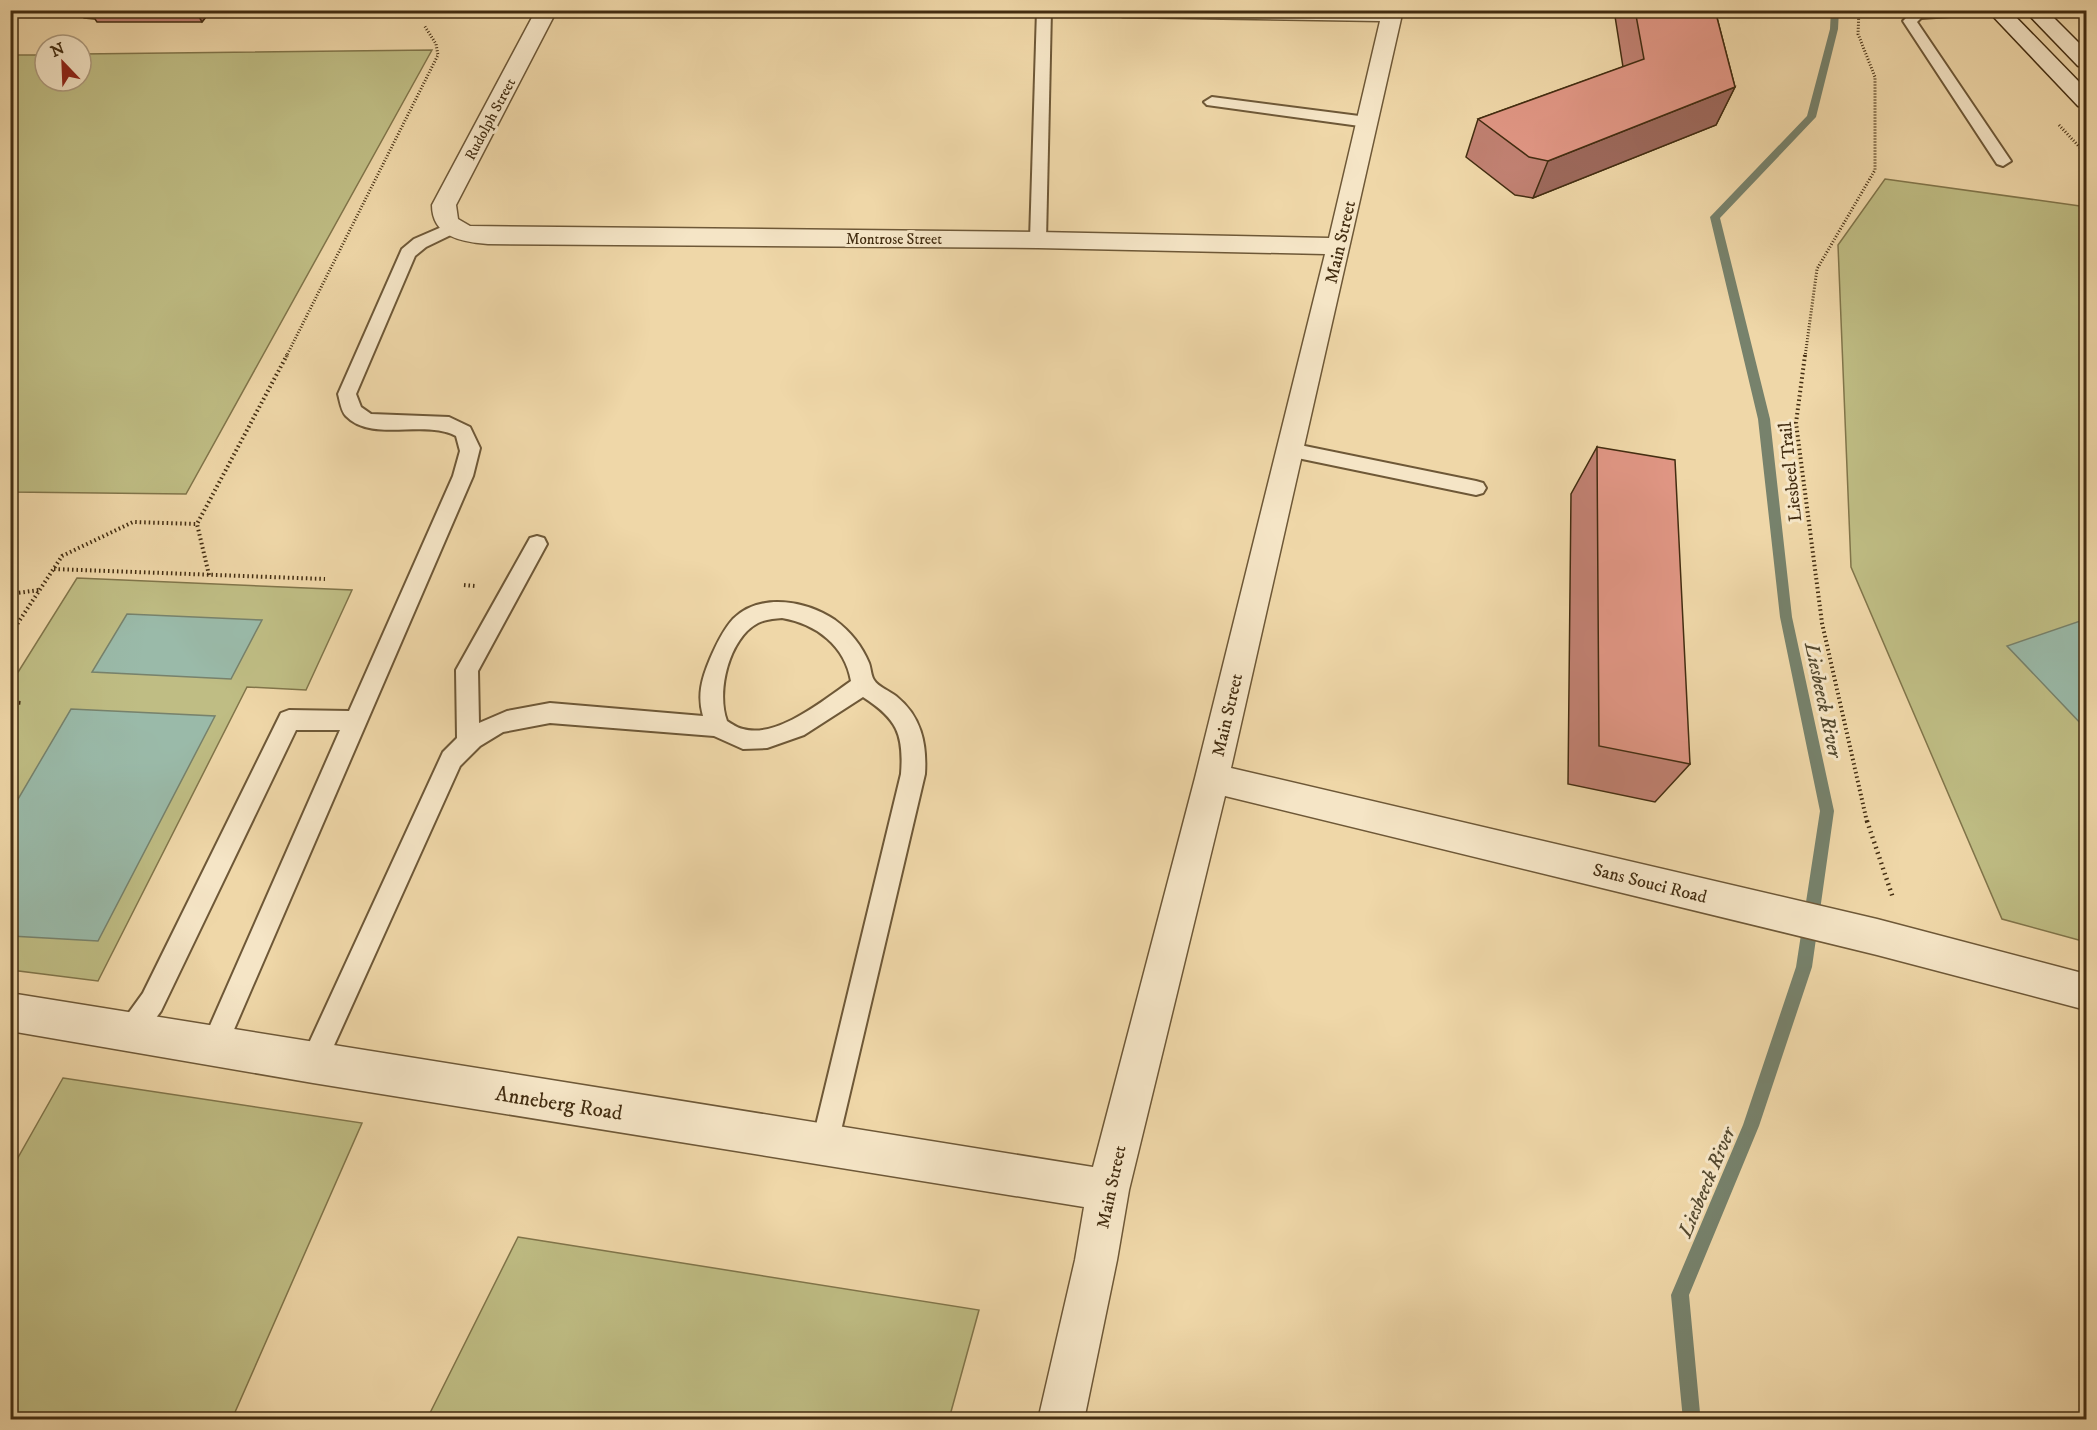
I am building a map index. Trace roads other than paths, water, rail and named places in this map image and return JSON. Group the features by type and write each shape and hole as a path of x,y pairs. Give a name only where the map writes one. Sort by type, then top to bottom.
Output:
{"street":[{"name":"Rudolph Street","path":"451,228 445,219 444,205 547,10"},
{"path":"1122,10 1392,13"},
{"path":"1997,10 2086,101"},
{"path":"2034,10 2086,62"},
{"name":"Main Street","path":"1061,1419 1096,1260 1107,1190 1212,778 1392,13"},
{"name":"Montrose Street","path":"451,228 471,235 488,236 1038,240 1339,246"},
{"name":"Sans Souci Road","path":"1212,778 1877,937 2086,992"},
{"name":"Anneberg Road","path":"10,1012 313,1063 1107,1190"}],"lane":[{"path":"1038,240 1044,10"},
{"path":"1981,10 1917,14 1910,21 2003,162"},
{"path":"1212,102 1367,122"},
{"path":"214,1046 418,583 463,476 471,450 465,433 453,423 369,421 355,414 347,403 347,394 408,253 420,243 451,228"},
{"path":"1290,450 1476,488"},
{"path":"468,739 467,670 537,544"},
{"path":"718,727 711,711 709,692 724,650 735,632 750,617 772,609 793,611 816,619 837,633 858,663 863,685 886,700 910,726 915,756 913,774 825,1146"},
{"path":"313,1063 451,759 468,739 489,728 522,716 550,713 718,727 750,741 776,737 797,728 863,685"},
{"path":"131,1031 152,1002 288,720 357,721"}],"waterway":[{"name":"Liesbeeck River","path":"1694,1420 1691,1417 1680,1295 1751,1126 1804,967 1827,811 1786,617 1764,419 1715,217 1811,117 1834,29 1835,10"}]}
